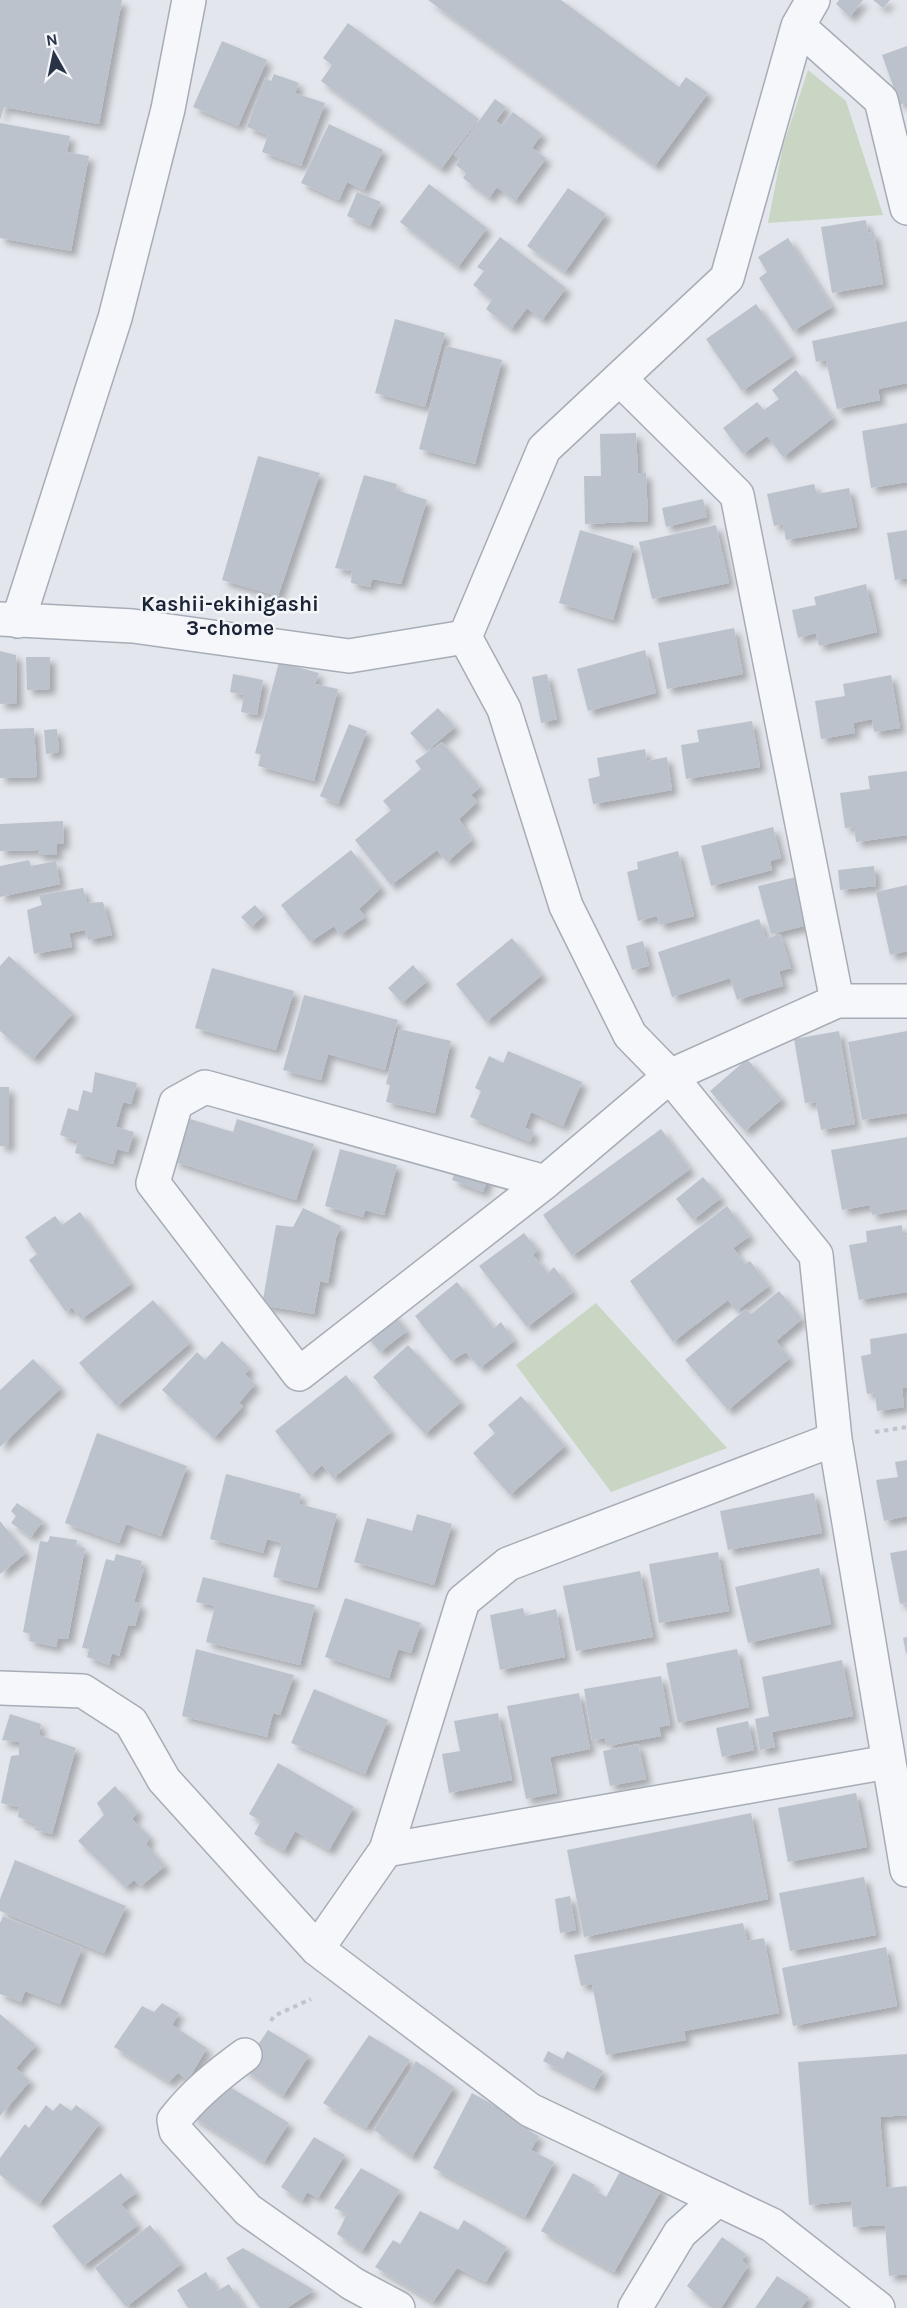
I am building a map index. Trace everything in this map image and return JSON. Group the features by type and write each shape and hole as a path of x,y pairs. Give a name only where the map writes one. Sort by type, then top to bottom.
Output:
{"street":[{"path":"189,0 168,109 115,318 9,620 133,626 349,656 465,637"},
{"path":"465,637 544,449 727,278 805,13"},
{"path":"805,13 881,100 907,208"},
{"path":"620,379 737,495 837,1002"},
{"path":"465,637 504,709 566,906 630,1035 670,1076 816,1255 835,1439 907,1870"},
{"path":"545,1182 205,1087 176,1103 153,1183 299,1374 545,1182 670,1076 837,1002 907,1001"},
{"path":"317,1949 386,1850 463,1601 508,1564 835,1439"},
{"path":"0,1689 82,1691 131,1722 164,1780 317,1949 530,2110 772,2224 878,2308"},
{"path":"386,1850 888,1762"},
{"path":"245,2055 213,2079 181,2111 174,2120 176,2131 248,2210 352,2284 398,2308"},
{"path":"635,2308 680,2233 718,2199"}],"path":[{"path":"245,2055 274,2016 356,1978"}],"green space":[{"path":"808,70 846,101 883,215 768,223 783,146"},
{"path":"596,1303 727,1448 611,1492 516,1365"}],"building":[{"path":"0,0 122,0 99,124 4,107 0,120"},
{"path":"428,0 561,0 679,87 686,77 708,93 655,166"},
{"path":"839,0 863,0 850,17 836,4"},
{"path":"873,0 890,0 883,8"},
{"path":"348,23 479,119 441,169 321,81 332,65 323,58"},
{"path":"222,41 267,60 238,126 193,107"},
{"path":"907,46 907,102 900,105 882,55"},
{"path":"274,74 299,83 295,93 325,103 301,166 262,152 268,135 247,127 265,78 271,81"},
{"path":"495,99 506,107 496,121 502,126 513,112 542,134 532,148 546,158 515,201 497,187 489,198 463,178 466,173 456,165 460,159 454,155"},
{"path":"0,123 70,136 67,152 89,156 71,251 0,238"},
{"path":"329,124 383,150 364,190 347,182 339,200 301,183"},
{"path":"429,184 487,228 458,267 400,222"},
{"path":"568,188 606,214 565,272 527,246"},
{"path":"357,192 381,202 370,226 347,216"},
{"path":"866,220 868,233 874,232 883,284 832,293 821,227"},
{"path":"500,237 566,288 542,320 527,308 511,329 486,309 492,300 473,285 484,271 477,267"},
{"path":"788,238 832,307 793,331 759,278 767,272 758,257"},
{"path":"756,304 793,356 742,391 706,339"},
{"path":"395,319 445,333 425,407 375,393"},
{"path":"907,321 907,383 878,389 880,400 837,409 826,360 816,362 812,341"},
{"path":"446,346 502,360 475,464 419,449"},
{"path":"796,370 833,418 783,457 767,436 743,454 723,428 757,402 764,410 779,399 772,390"},
{"path":"907,423 907,482 871,488 862,431"},
{"path":"636,433 638,473 646,473 648,521 585,524 584,476 601,476 600,434"},
{"path":"258,456 320,473 278,596 222,580"},
{"path":"364,475 397,484 396,490 427,500 401,584 372,579 370,587 351,583 352,571 335,568"},
{"path":"814,484 817,494 849,488 857,527 786,540 783,524 774,526 767,494"},
{"path":"703,499 707,517 666,527 662,508"},
{"path":"716,525 729,583 652,599 639,542"},
{"path":"580,530 634,546 613,620 559,603"},
{"path":"907,530 907,578 895,580 887,533"},
{"path":"866,584 877,632 819,646 816,633 798,638 792,610 816,605 814,597"},
{"path":"734,628 743,674 667,689 658,643"},
{"path":"645,650 656,693 588,711 577,669"},
{"path":"0,651 16,655 17,703 0,704"},
{"path":"26,657 50,657 50,689 27,690"},
{"path":"279,662 319,673 315,684 338,689 314,781 258,766 261,755 255,753"},
{"path":"233,674 263,680 257,715 241,712 244,695 230,692"},
{"path":"547,674 557,719 541,723 532,677"},
{"path":"891,675 900,728 874,732 872,719 853,723 855,733 821,739 815,701 845,696 843,684"},
{"path":"438,708 455,727 427,751 410,733"},
{"path":"752,721 760,767 686,779 681,745 699,742 697,730"},
{"path":"349,724 367,731 338,804 320,796"},
{"path":"34,728 37,777 0,778 0,729"},
{"path":"57,729 59,752 46,754 44,730"},
{"path":"442,742 480,787 471,795 477,802 459,819 472,840 447,862 437,850 391,885 355,840 391,810 383,801 421,769 415,761"},
{"path":"645,749 647,761 667,757 672,790 593,804 588,779 600,776 597,758"},
{"path":"907,771 907,835 856,842 854,827 845,828 840,793 870,789 868,776"},
{"path":"63,821 64,844 57,844 57,855 38,855 38,850 0,851 0,824"},
{"path":"773,827 781,858 770,861 772,870 711,886 701,846"},
{"path":"351,850 381,888 359,909 365,917 340,935 334,926 310,942 281,905"},
{"path":"678,851 694,916 660,925 657,916 638,921 627,872 638,869 637,862"},
{"path":"29,860 31,866 56,861 60,884 0,897 0,866"},
{"path":"874,866 876,886 840,890 838,870"},
{"path":"796,877 808,925 771,934 758,886"},
{"path":"907,885 907,951 890,955 876,892"},
{"path":"83,888 87,903 103,902 112,935 88,940 85,930 69,933 72,947 34,954 27,910 42,905 39,895"},
{"path":"255,905 264,915 251,927 241,917"},
{"path":"759,919 766,939 780,934 791,968 779,971 783,986 737,1000 730,978 672,997 658,952"},
{"path":"512,938 542,975 486,1022 456,984"},
{"path":"643,941 649,966 632,970 626,946"},
{"path":"9,956 73,1013 33,1059 0,1031 0,966"},
{"path":"413,965 427,981 402,1003 388,988"},
{"path":"212,968 294,991 276,1050 195,1028"},
{"path":"304,995 398,1020 385,1070 328,1054 321,1080 283,1070"},
{"path":"399,1029 451,1041 435,1113 386,1102 390,1085 386,1084"},
{"path":"839,1031 855,1124 821,1130 816,1102 805,1103 794,1039"},
{"path":"907,1031 907,1113 862,1120 848,1042"},
{"path":"508,1051 582,1082 563,1126 531,1112 525,1128 534,1132 530,1142 470,1117 481,1091 475,1088 489,1056 503,1063"},
{"path":"747,1059 782,1099 745,1131 710,1091"},
{"path":"95,1072 137,1083 131,1104 123,1102 116,1127 134,1132 128,1152 117,1149 113,1164 75,1153 78,1141 60,1135 68,1108 78,1111 83,1090 92,1093"},
{"path":"0,1087 9,1087 9,1146 0,1146"},
{"path":"187,1118 233,1132 237,1119 314,1144 296,1200 173,1161"},
{"path":"661,1129 690,1169 572,1256 543,1215"},
{"path":"907,1137 907,1209 872,1215 870,1205 842,1210 831,1150"},
{"path":"340,1149 397,1165 384,1215 365,1210 363,1217 325,1206"},
{"path":"458,1163 489,1175 483,1192 452,1180"},
{"path":"703,1177 721,1198 693,1220 676,1199"},
{"path":"727,1206 750,1236 733,1248 745,1264 750,1261 769,1286 736,1311 728,1300 673,1342 630,1281"},
{"path":"303,1208 341,1226 336,1238 328,1283 320,1281 314,1314 262,1305 276,1225 293,1227"},
{"path":"80,1212 131,1284 81,1319 72,1307 66,1312 29,1260 37,1254 25,1237 55,1216 62,1225"},
{"path":"902,1225 903,1236 907,1235 907,1292 859,1300 849,1245 867,1242 866,1231"},
{"path":"524,1233 538,1250 533,1255 548,1273 554,1267 573,1292 527,1327 479,1266"},
{"path":"457,1282 494,1328 501,1322 514,1341 480,1368 466,1352 451,1361 415,1316"},
{"path":"779,1291 802,1319 776,1341 790,1358 728,1410 685,1360 746,1309 751,1314"},
{"path":"153,1300 190,1343 117,1406 79,1363"},
{"path":"390,1310 407,1331 380,1352 363,1332"},
{"path":"907,1333 907,1388 902,1388 904,1407 877,1411 875,1393 867,1394 861,1356 871,1354 870,1339"},
{"path":"222,1341 250,1368 245,1374 255,1384 239,1403 243,1406 214,1438 162,1390 197,1352 205,1360"},
{"path":"408,1345 461,1402 425,1434 373,1377"},
{"path":"33,1359 61,1388 0,1447 0,1390"},
{"path":"346,1375 391,1432 333,1478 322,1465 310,1476 275,1431"},
{"path":"521,1396 565,1446 510,1495 473,1453 495,1433 488,1425"},
{"path":"97,1433 187,1466 161,1536 126,1524 119,1543 65,1523"},
{"path":"907,1460 907,1516 884,1521 876,1480 898,1477 895,1462"},
{"path":"226,1474 301,1494 299,1504 337,1514 317,1588 273,1577 282,1543 267,1539 263,1553 210,1539"},
{"path":"814,1493 822,1533 728,1550 720,1511"},
{"path":"17,1503 43,1521 31,1537 11,1523 16,1516 11,1511"},
{"path":"417,1514 452,1524 434,1585 354,1562 367,1518 412,1531"},
{"path":"0,1521 26,1553 0,1574"},
{"path":"50,1536 77,1540 76,1546 85,1548 68,1639 58,1638 56,1647 29,1641 30,1634 23,1632 40,1541 48,1542"},
{"path":"907,1550 907,1603 900,1604 890,1553"},
{"path":"718,1552 729,1611 659,1623 649,1564"},
{"path":"116,1554 142,1561 140,1568 144,1568 134,1602 141,1604 135,1626 128,1625 119,1656 112,1653 109,1665 87,1657 89,1649 82,1648 106,1559 114,1561"},
{"path":"819,1568 831,1624 748,1643 735,1587"},
{"path":"640,1571 653,1637 576,1651 563,1586"},
{"path":"203,1577 315,1605 300,1665 206,1642 215,1606 196,1602"},
{"path":"345,1598 421,1623 411,1653 398,1649 389,1678 325,1657"},
{"path":"523,1608 525,1616 556,1609 565,1657 500,1670 490,1615"},
{"path":"907,1637 907,1653 906,1653 903,1638"},
{"path":"196,1649 294,1675 280,1715 273,1713 267,1737 182,1716"},
{"path":"737,1649 749,1707 678,1723 666,1663"},
{"path":"842,1660 853,1716 772,1732 775,1747 760,1750 755,1719 769,1716 762,1677"},
{"path":"661,1676 670,1725 659,1727 661,1736 607,1746 605,1738 592,1740 584,1689"},
{"path":"314,1689 388,1720 365,1774 291,1743"},
{"path":"579,1693 590,1749 550,1757 557,1793 526,1799 507,1706"},
{"path":"498,1713 512,1780 449,1793 442,1754 460,1751 454,1721"},
{"path":"10,1714 41,1724 39,1735 76,1748 52,1834 35,1830 36,1824 18,1817 19,1807 1,1803 11,1756 19,1755 19,1742 2,1740"},
{"path":"748,1721 754,1750 722,1757 716,1728"},
{"path":"638,1744 646,1779 610,1786 603,1751"},
{"path":"278,1763 354,1807 329,1850 295,1831 284,1851 254,1834 261,1821 249,1814"},
{"path":"115,1786 138,1812 132,1819 150,1837 146,1844 165,1866 141,1886 134,1880 125,1887 78,1841 104,1815 97,1803"},
{"path":"856,1793 867,1847 788,1862 778,1808"},
{"path":"751,1813 768,1899 584,1937 567,1850"},
{"path":"15,1860 126,1906 104,1953 0,1911 0,1899"},
{"path":"864,1877 876,1935 790,1951 779,1893"},
{"path":"570,1896 576,1930 560,1933 555,1899"},
{"path":"3,1916 82,1948 60,2004 25,1991 21,2002 0,1994 0,1923"},
{"path":"743,1923 747,1941 764,1938 779,2013 684,2031 686,2040 606,2055 592,1984 581,1986 574,1955"},
{"path":"886,1947 897,2006 793,2026 782,1968"},
{"path":"162,2003 179,2013 172,2025 207,2048 188,2080 178,2073 169,2082 114,2047 142,2006 154,2012"},
{"path":"0,2014 36,2045 16,2068 30,2081 0,2116"},
{"path":"268,2030 309,2055 283,2096 242,2068"},
{"path":"369,2035 410,2060 366,2128 323,2103"},
{"path":"548,2051 563,2059 567,2051 603,2071 594,2088 543,2061"},
{"path":"907,2054 907,2115 880,2117 886,2188 907,2186 907,2274 889,2276 885,2225 853,2227 851,2201 809,2205 798,2062"},
{"path":"416,2061 454,2087 412,2157 374,2130"},
{"path":"217,2079 289,2123 264,2162 191,2116"},
{"path":"472,2093 526,2123 523,2128 539,2136 531,2150 554,2162 525,2217 433,2168"},
{"path":"60,2103 71,2111 76,2105 100,2123 39,2204 0,2175 0,2158 25,2124 29,2128 46,2105 53,2111"},
{"path":"314,2137 345,2155 318,2198 307,2192 302,2201 281,2187"},
{"path":"623,2166 662,2189 614,2272 541,2231 573,2173 595,2185 593,2189 606,2197"},
{"path":"361,2168 400,2190 362,2251 337,2234 347,2214 334,2208"},
{"path":"121,2173 136,2193 121,2204 138,2225 83,2266 52,2226"},
{"path":"420,2211 458,2230 464,2220 507,2247 486,2282 457,2268 433,2302 375,2267 393,2240 400,2244"},
{"path":"150,2225 181,2264 126,2307 95,2268"},
{"path":"722,2237 746,2254 742,2261 748,2266 721,2308 712,2308 687,2286"},
{"path":"243,2248 314,2290 287,2308 260,2308 226,2258"},
{"path":"206,2272 217,2291 229,2284 244,2308 188,2308 177,2290"},
{"path":"777,2276 809,2297 801,2308 755,2308"}],"district":[{"name":"Kashii-ekihigashi 3-chome","path":"230,616"}]}
